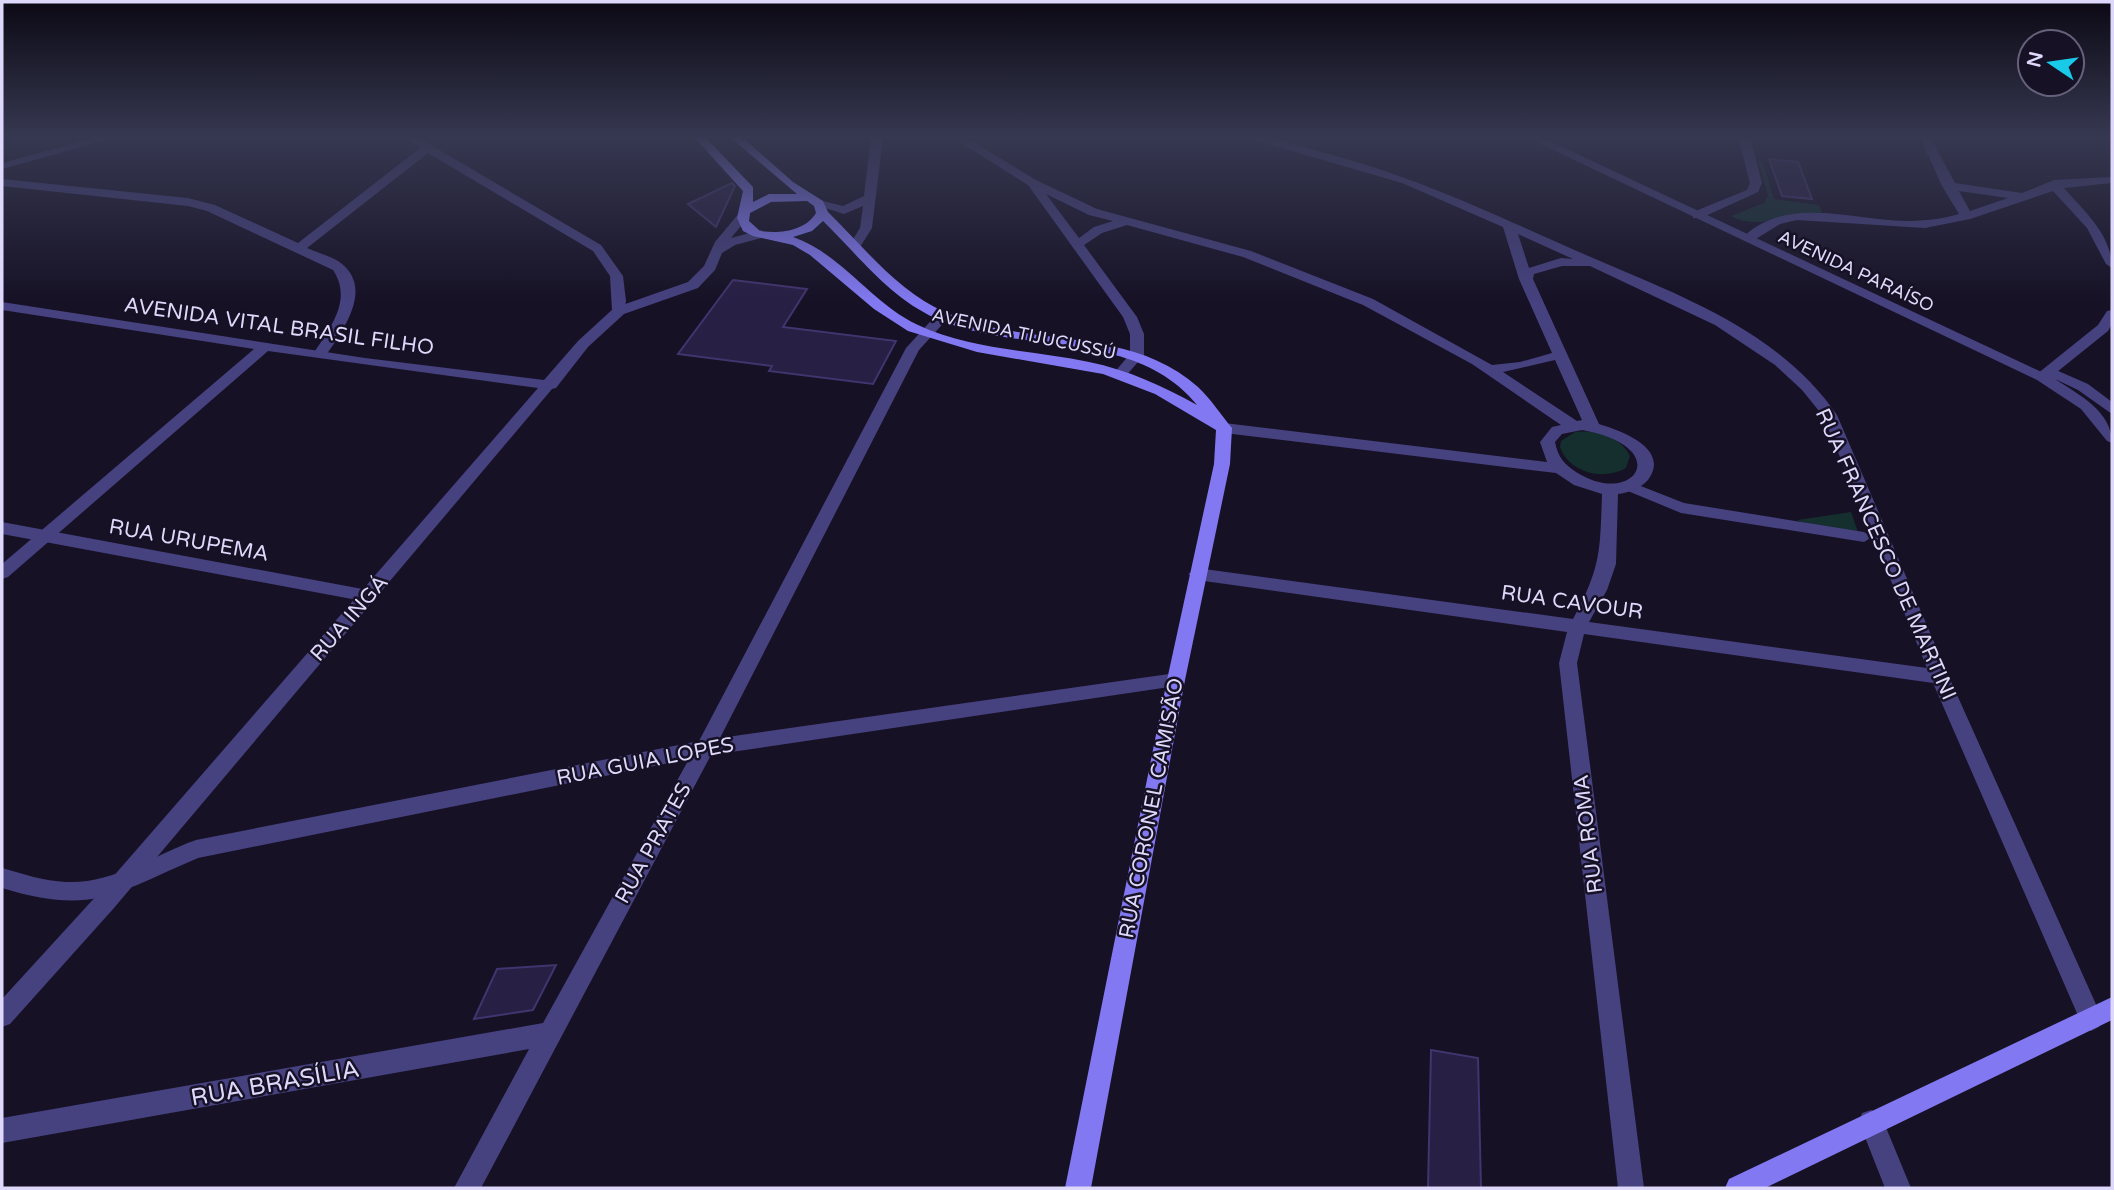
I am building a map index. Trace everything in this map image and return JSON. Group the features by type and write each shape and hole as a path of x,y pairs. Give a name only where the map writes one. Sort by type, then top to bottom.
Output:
{"main road":[{"path":"749,193 744,224 761,234"},
{"name":"AVENIDA TIJUCUSSÚ","path":"800,193 820,209 900,290 943,316 1000,330 1137,355 1189,385 1206,401 1224,428"},
{"name":"AVENIDA TIJUCUSSÚ","path":"745,212 769,198 806,198"},
{"name":"AVENIDA TIJUCUSSÚ","path":"778,236 808,229 820,220 820,209"},
{"name":"AVENIDA TIJUCUSSÚ","path":"761,234 778,236 807,246 892,316 927,334 1120,374 1167,395 1224,428"},
{"name":"RUA CORONEL CAMISÃO","path":"1078,1188 1197,574 1222,464 1224,428"},
{"path":"1738,1188 1871,1122 2102,1014"}],"street":[{"path":"95,193 188,202 211,208 301,247 338,267 348,277 351,291 348,308 320,354"},
{"path":"301,247 370,193"},
{"path":"503,193 597,248 611,261 619,277 619,311"},
{"path":"856,244 866,228 870,193"},
{"path":"1040,193 1130,317 1137,334 1137,355 1120,374"},
{"path":"1053,193 1093,212 1247,254 1314,278 1415,325 1490,369 1573,426"},
{"name":"RUA FRANCESCO DE MARTINI","path":"1432,193 1596,264 1725,325 1758,345 1812,390 1835,427 1940,677 2102,1014"},
{"name":"AVENIDA PARAÍSO","path":"1649,193 1697,215 1752,236 2046,374 2083,387 2112,409"},
{"name":"AVENIDA PARAÍSO","path":"1672,193 1711,210 1752,236"},
{"path":"1697,215 1751,193"},
{"path":"1952,193 1966,216"},
{"path":"1998,193 2024,196"},
{"path":"1752,236 1780,220 1797,217 1902,225 1927,224 1966,216 2032,193"},
{"path":"2061,193 2092,226 2112,264"},
{"path":"820,209 844,210 869,198"},
{"name":"RUA INGÁ","path":"2,1016 551,385 583,344 619,311 693,285 703,276 726,234 745,212"},
{"path":"1078,244 1098,230 1126,222"},
{"path":"1509,225 1526,279 1592,426"},
{"name":"RUA INGÁ","path":"717,253 731,242 761,234"},
{"path":"1526,279 1528,272 1550,264 1596,264"},
{"name":"AVENIDA VITAL BRASIL FILHO","path":"2,306 320,354 551,385"},
{"path":"2046,374 2103,328 2112,314"},
{"name":"RUA PRATES","path":"467,1188 705,748 913,348 943,316"},
{"path":"2,573 266,346"},
{"path":"1490,369 1521,366 1559,355"},
{"name":"AVENIDA PARAÍSO","path":"2046,374 2086,406 2112,438"},
{"path":"1224,428 1556,468 1581,482 1610,488 1628,486 1640,479 1646,470 1645,459 1626,438 1592,426 1559,429 1549,436 1545,446 1548,457 1556,468"},
{"name":"RUA ROMA","path":"1610,488 1607,564 1592,603 1568,644 1568,663 1631,1188"},
{"name":"RUA URUPEMA","path":"2,528 368,596"},
{"name":"RUA CAVOUR","path":"1197,574 1940,677"},
{"name":"RUA GUIA LOPES","path":"2,878 40,890 87,891 122,881 196,849 705,748 1176,680"},
{"name":"RUA BRASÍLIA","path":"2,1131 549,1034"},
{"path":"1871,1122 1898,1188"}],"lane":[{"path":"1628,486 1681,508 1864,537"}],"green space":[{"path":"1767,193 1772,193 1774,199 1819,205 1822,213 1764,222 1731,216 1764,203"},
{"path":"1575,432 1599,433 1620,443 1630,456 1626,468 1598,474 1571,463 1560,447 1561,441"},
{"path":"1851,512 1858,532 1804,524 1797,520"}],"building":[{"path":"712,193 732,193 716,227 688,204"},
{"path":"1781,193 1810,193 1812,199 1782,196"},
{"path":"733,280 807,289 783,327 896,341 873,384 769,371 772,366 678,354"},
{"path":"556,965 533,1010 474,1019 497,969"},
{"path":"1431,1050 1478,1058 1481,1188 1428,1188"}]}
